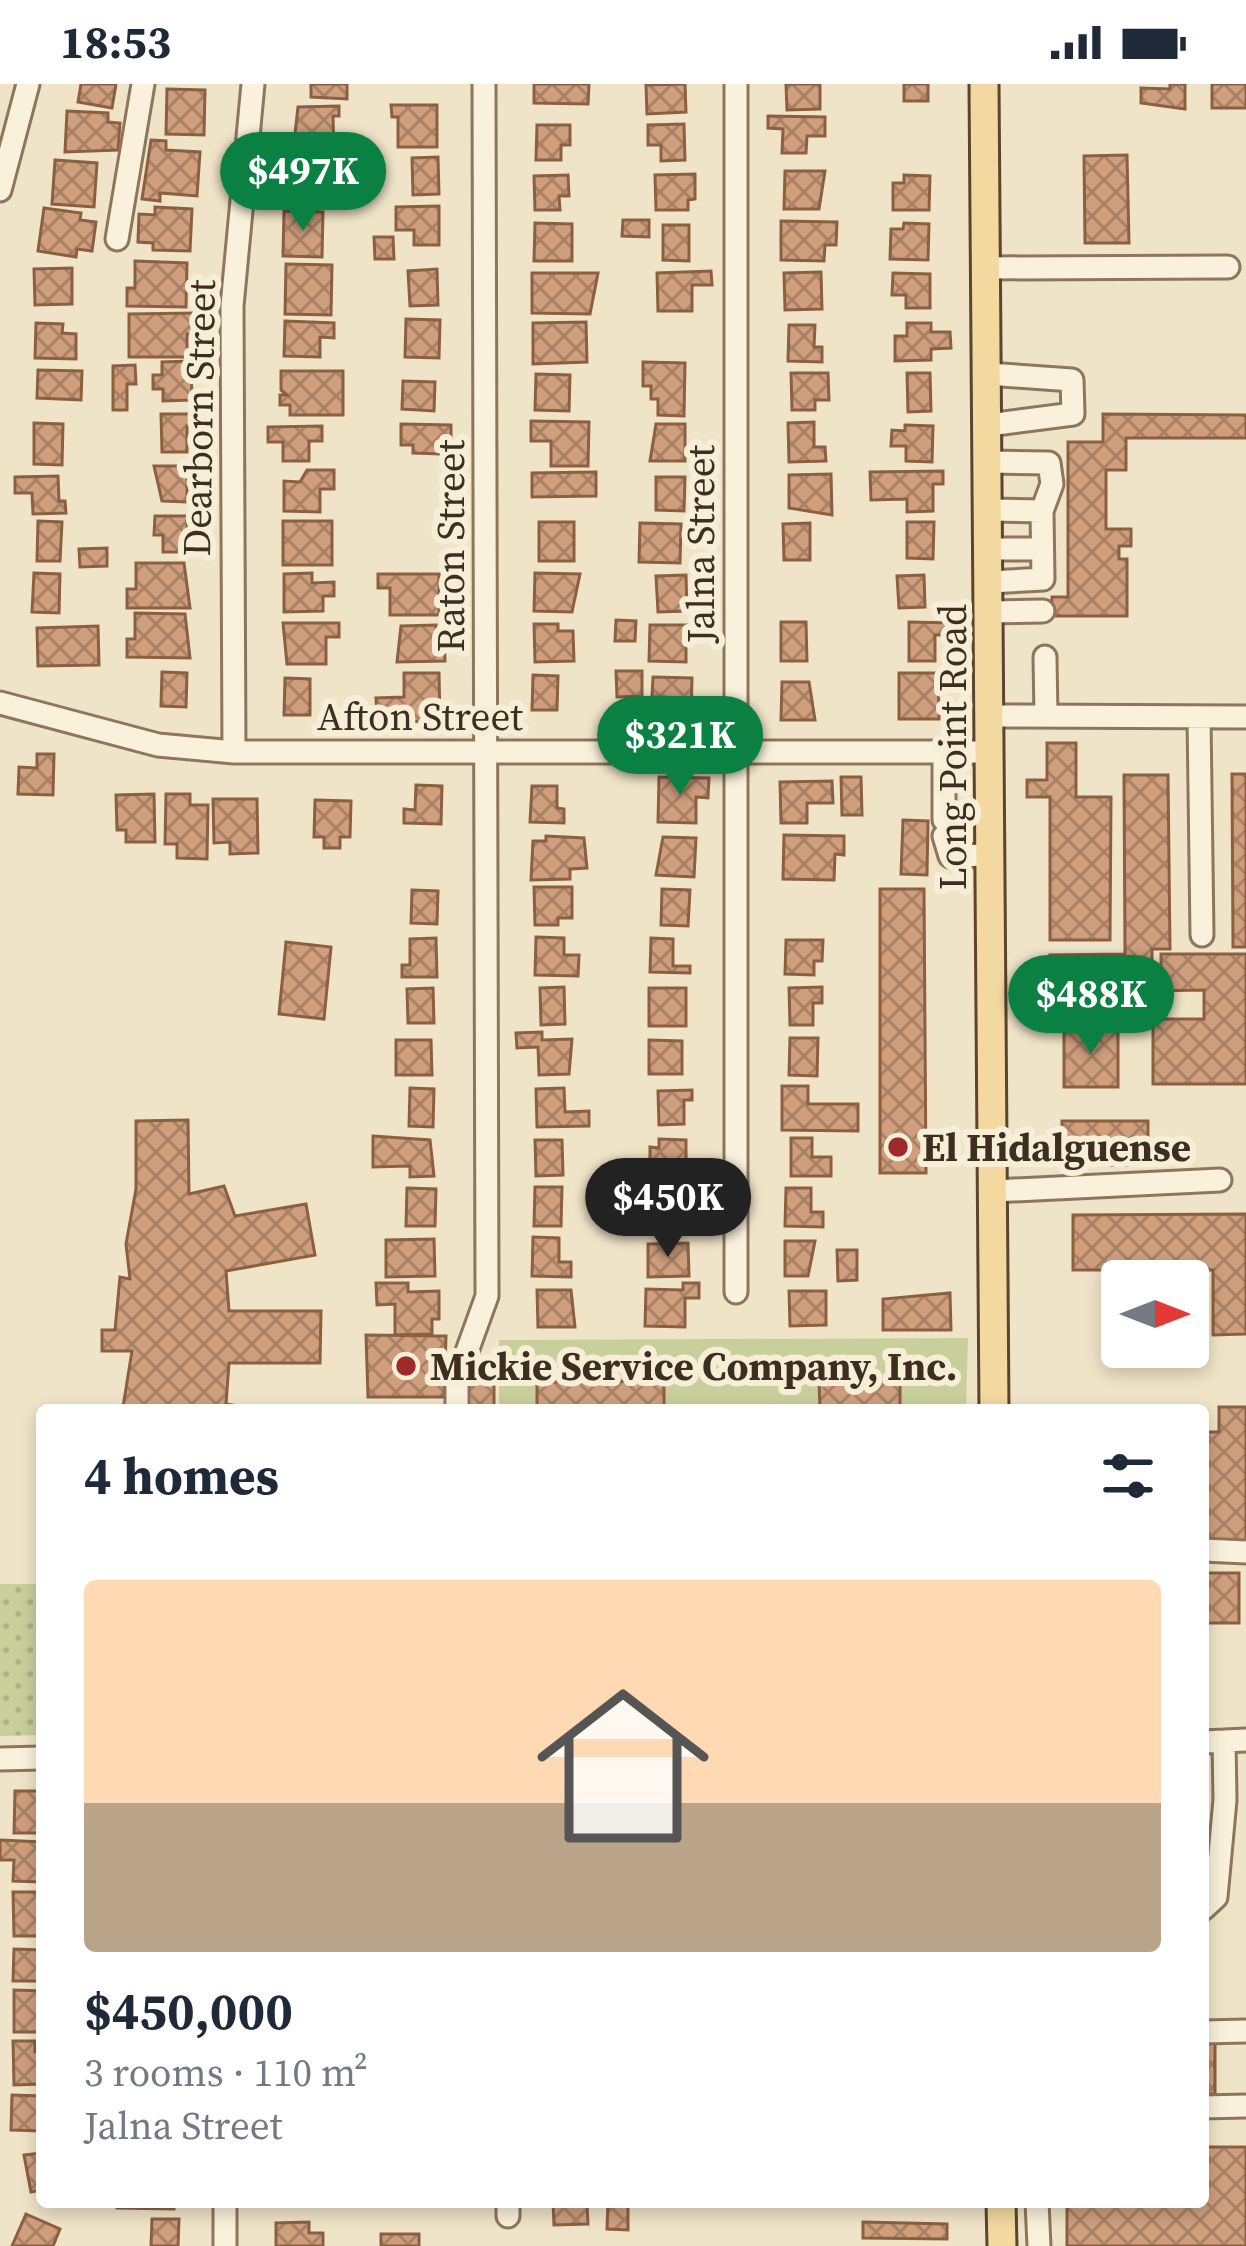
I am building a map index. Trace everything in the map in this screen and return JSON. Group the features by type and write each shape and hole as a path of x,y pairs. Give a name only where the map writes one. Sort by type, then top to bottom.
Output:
{"main road":[{"name":"Long Point Road","path":"985,84 994,1404"},
{"path":"1001,2208 1002,2246"}],"street":[{"path":"0,190 28,84"},
{"path":"117,239 143,84"},
{"name":"Dearborn Street","path":"234,752 232,307 253,84"},
{"name":"Raton Street","path":"457,1404 457,1379 487,1296 484,84"},
{"name":"Jalna Street","path":"736,84 736,1292"},
{"path":"987,268 1228,267"},
{"path":"988,374 1072,380 1074,388 1073,414 989,425"},
{"path":"989,462 1049,463 1052,484 1042,511 1040,583 990,582"},
{"path":"990,510 1042,511"},
{"path":"990,549 1042,549"},
{"path":"990,612 1043,611"},
{"path":"1045,657 1046,716"},
{"name":"Afton Street","path":"0,703 158,745 234,752 991,752"},
{"path":"991,716 1246,717"},
{"path":"1199,717 1202,935"},
{"path":"944,752 944,828 950,856 991,855"},
{"path":"994,1191 1220,1180"},
{"path":"1209,1550 1246,1552"},
{"path":"1209,1904 1216,1898 1221,1860 1224,1741"},
{"path":"0,1759 36,1759"},
{"path":"1209,2032 1246,2031"},
{"path":"1209,2107 1246,2106"},
{"path":"225,2208 225,2246"},
{"path":"1037,2208 1039,2246"}],"green space":[{"path":"968,1338 966,1404 499,1404 499,1340"},
{"path":"0,1584 36,1584 36,1735 0,1736"}],"building":[{"path":"81,84 116,84 112,108 78,102"},
{"path":"311,84 347,84 347,99 311,97"},
{"path":"534,84 589,84 588,104 534,103"},
{"path":"685,84 686,112 647,114 646,85"},
{"path":"786,84 820,84 820,109 787,110"},
{"path":"904,84 928,84 928,101 904,101"},
{"path":"1170,84 1185,84 1185,109 1141,103 1141,88 1170,89"},
{"path":"1212,84 1246,84 1246,108 1212,108"},
{"path":"167,89 205,90 204,135 166,134"},
{"path":"391,105 437,105 437,147 398,147 398,117 392,117"},
{"path":"339,106 339,116 333,116 334,151 293,151 298,107"},
{"path":"67,111 108,113 108,122 120,123 118,150 65,152"},
{"path":"768,116 825,117 825,136 807,136 806,153 782,153 783,129 768,128"},
{"path":"684,124 685,160 661,161 661,145 648,145 648,125"},
{"path":"537,125 570,125 570,145 561,145 561,160 536,160"},
{"path":"151,140 166,141 166,150 200,152 197,196 160,193 160,201 142,199"},
{"path":"1127,155 1129,243 1085,243 1084,156"},
{"path":"293,157 329,158 328,200 292,200"},
{"path":"438,157 439,194 413,195 412,158"},
{"path":"55,160 97,163 94,207 52,204"},
{"path":"785,171 825,171 819,209 784,209"},
{"path":"695,174 695,199 688,200 688,210 656,210 655,175"},
{"path":"568,175 569,196 559,196 560,210 535,210 534,176"},
{"path":"904,175 930,176 929,210 893,210 893,183 904,183"},
{"path":"439,206 439,245 414,245 414,230 396,230 396,207"},
{"path":"155,207 192,209 190,251 153,250 153,243 138,242 139,214 155,215"},
{"path":"44,208 81,213 80,220 96,222 92,251 77,249 76,257 38,251"},
{"path":"284,211 323,212 322,257 283,256"},
{"path":"623,220 649,220 649,237 622,236"},
{"path":"781,221 837,222 836,245 825,245 824,261 781,260"},
{"path":"535,223 572,224 572,261 534,261"},
{"path":"904,223 929,224 928,260 890,259 891,229 903,229"},
{"path":"663,225 689,225 689,261 663,260"},
{"path":"374,237 393,237 394,259 375,259"},
{"path":"135,261 187,263 186,307 127,306 127,288 135,288"},
{"path":"286,264 332,265 331,315 285,314"},
{"path":"72,268 72,304 35,305 34,269"},
{"path":"437,269 438,305 410,306 408,271"},
{"path":"711,271 712,285 692,285 692,311 658,311 657,273"},
{"path":"821,272 822,309 785,310 784,273"},
{"path":"532,273 598,273 590,314 532,313"},
{"path":"893,273 930,274 930,308 906,308 906,295 892,295"},
{"path":"197,313 197,334 187,334 187,357 129,357 129,314"},
{"path":"406,319 440,320 439,358 405,357"},
{"path":"285,321 334,323 334,338 320,337 320,357 284,356"},
{"path":"586,322 587,362 533,364 533,323"},
{"path":"36,323 63,324 62,333 76,334 76,359 35,358"},
{"path":"907,323 931,323 931,332 950,332 951,348 931,349 931,360 895,361 895,336 907,336"},
{"path":"789,325 815,325 814,347 822,347 822,362 788,361"},
{"path":"191,361 192,400 163,401 163,389 153,389 153,375 162,375 162,362"},
{"path":"643,362 685,363 684,416 658,415 658,399 651,399 651,386 643,386"},
{"path":"135,365 136,384 127,384 127,410 113,410 113,366"},
{"path":"38,370 82,371 81,400 37,398"},
{"path":"281,371 343,371 343,415 290,415 290,405 280,405 280,395 287,395 281,390"},
{"path":"791,373 828,373 829,400 815,400 815,410 792,410"},
{"path":"907,373 930,373 931,411 908,412"},
{"path":"536,374 570,375 569,411 535,410"},
{"path":"403,381 435,382 434,411 402,409"},
{"path":"161,414 201,414 201,425 187,426 187,452 162,452"},
{"path":"1103,414 1246,415 1246,438 1126,438 1126,470 1106,470 1106,529 1131,529 1131,546 1119,546 1119,559 1127,559 1127,616 1051,616 1052,597 1068,597 1068,442 1103,442"},
{"path":"531,421 589,422 588,466 551,466 551,441 531,441"},
{"path":"814,422 814,447 825,447 826,461 789,462 788,423"},
{"path":"34,423 63,424 62,465 34,464"},
{"path":"401,424 451,425 451,440 442,440 441,454 413,453 413,445 401,445"},
{"path":"656,424 685,424 685,461 650,461"},
{"path":"905,425 933,426 932,462 906,461 906,446 891,446 892,430 905,431"},
{"path":"322,426 322,441 309,441 309,461 283,461 283,442 268,442 268,427"},
{"path":"154,466 187,466 187,502 162,501"},
{"path":"307,470 334,470 334,489 320,489 320,512 284,511 284,481 300,482"},
{"path":"943,471 943,484 933,484 933,511 907,512 907,499 871,500 870,472"},
{"path":"596,472 596,496 532,497 532,473"},
{"path":"831,474 832,515 789,508 789,475"},
{"path":"58,476 59,501 65,501 66,513 33,514 32,493 15,493 15,477"},
{"path":"656,477 685,477 684,511 656,510"},
{"path":"155,516 187,516 187,552 163,552 163,535 154,535"},
{"path":"38,521 62,522 60,561 37,561"},
{"path":"283,521 332,521 332,565 283,565"},
{"path":"539,522 574,522 574,561 539,561"},
{"path":"907,522 934,522 933,559 907,558"},
{"path":"640,523 681,524 680,563 639,562"},
{"path":"810,523 810,560 784,560 783,524"},
{"path":"107,548 107,566 80,567 79,549"},
{"path":"136,563 184,563 190,608 127,608 127,589 136,589"},
{"path":"34,573 60,574 59,613 32,612"},
{"path":"312,573 312,583 334,582 334,596 323,596 323,611 284,612 284,574"},
{"path":"535,573 580,574 572,612 534,611"},
{"path":"378,574 439,574 439,615 390,615 390,588 378,588"},
{"path":"686,575 687,611 658,612 656,576"},
{"path":"924,575 925,607 899,608 897,576"},
{"path":"135,613 185,614 190,658 127,657 127,639 135,639"},
{"path":"616,620 636,621 635,641 615,641"},
{"path":"781,622 806,622 807,661 781,661"},
{"path":"909,622 953,623 953,635 935,635 935,661 909,661"},
{"path":"283,623 339,623 339,637 326,637 326,664 287,664"},
{"path":"534,624 558,624 558,631 573,631 574,661 535,662"},
{"path":"436,625 436,634 444,634 445,661 397,662 401,626"},
{"path":"650,625 686,625 686,662 649,661"},
{"path":"98,626 99,665 38,666 37,628"},
{"path":"616,671 642,671 642,696 617,697"},
{"path":"162,672 187,673 186,707 161,706"},
{"path":"404,673 439,673 440,721 377,722 376,698 404,697"},
{"path":"899,673 938,673 939,719 899,719"},
{"path":"533,675 558,676 557,710 532,710"},
{"path":"653,677 692,678 691,717 665,716 665,697 652,697"},
{"path":"285,678 310,679 310,715 284,715"},
{"path":"782,682 809,682 815,720 781,720"},
{"path":"1047,743 1076,743 1076,797 1111,797 1110,940 1050,940 1050,797 1027,797 1027,780 1047,780"},
{"path":"37,754 54,754 53,795 18,794 19,767 37,768"},
{"path":"1232,774 1246,774 1246,947 1233,947"},
{"path":"1124,775 1168,775 1170,949 1152,949 1152,967 1161,967 1161,954 1246,954 1246,1084 1153,1084 1153,1019 1204,1019 1204,990 1151,991 1151,1006 1051,1007 1050,955 1125,954"},
{"path":"659,777 709,778 708,798 696,797 696,823 658,822"},
{"path":"841,777 861,777 862,815 842,815"},
{"path":"832,781 833,803 807,803 807,823 781,823 780,782"},
{"path":"416,785 442,786 441,824 404,823 404,809 415,810"},
{"path":"532,786 557,786 557,808 564,809 564,823 530,822"},
{"path":"154,794 155,842 126,842 126,830 117,830 116,795"},
{"path":"166,794 190,794 190,805 208,805 207,859 177,858 177,844 165,844"},
{"path":"213,799 257,799 258,853 230,854 230,842 214,843"},
{"path":"315,800 351,801 350,837 340,837 340,848 324,848 324,837 314,837"},
{"path":"903,820 928,821 927,875 901,874"},
{"path":"784,835 844,836 844,855 835,854 834,880 783,879"},
{"path":"546,836 584,838 587,868 570,869 570,879 531,880 533,841 546,841"},
{"path":"663,837 696,838 694,877 656,875"},
{"path":"534,887 572,887 572,918 558,918 558,925 535,925"},
{"path":"662,889 690,890 688,926 661,925"},
{"path":"880,889 924,889 926,1173 880,1173"},
{"path":"412,890 438,891 437,924 411,923"},
{"path":"536,937 564,938 564,955 579,955 578,976 535,975"},
{"path":"436,938 437,977 402,977 402,965 410,965 410,939"},
{"path":"651,938 673,939 673,966 690,966 690,973 650,972"},
{"path":"786,940 823,940 822,961 814,961 814,975 785,974"},
{"path":"286,942 331,947 324,1019 279,1014"},
{"path":"564,987 565,1024 541,1025 540,988"},
{"path":"822,987 822,1003 813,1003 813,1025 790,1025 789,988"},
{"path":"433,988 434,1023 408,1023 407,989"},
{"path":"649,988 686,988 686,1026 649,1026"},
{"path":"1064,1028 1118,1028 1118,1087 1064,1087"},
{"path":"542,1032 542,1040 572,1039 569,1074 539,1075 538,1047 517,1048 516,1033"},
{"path":"790,1038 818,1038 817,1076 789,1075"},
{"path":"396,1040 431,1040 432,1075 396,1075"},
{"path":"649,1040 682,1041 682,1074 649,1074"},
{"path":"782,1086 808,1086 808,1104 858,1104 858,1131 782,1130"},
{"path":"410,1088 434,1089 433,1127 409,1126"},
{"path":"564,1088 565,1112 589,1111 589,1126 537,1127 536,1089"},
{"path":"692,1090 692,1100 684,1100 684,1124 659,1125 658,1091"},
{"path":"188,1120 189,1194 224,1186 235,1216 306,1204 315,1255 226,1271 229,1311 321,1311 320,1363 229,1363 226,1404 123,1404 132,1351 102,1351 102,1330 115,1330 120,1277 130,1279 126,1244 136,1189 136,1121"},
{"path":"1062,1121 1148,1121 1148,1165 1062,1165"},
{"path":"373,1136 430,1140 434,1176 410,1177 410,1166 373,1167"},
{"path":"791,1138 812,1138 812,1157 831,1157 831,1176 791,1176"},
{"path":"659,1139 686,1140 686,1177 650,1176 650,1147 659,1148"},
{"path":"535,1140 562,1140 563,1175 536,1176"},
{"path":"535,1187 562,1187 561,1226 534,1226"},
{"path":"407,1188 436,1189 435,1226 406,1226"},
{"path":"647,1188 687,1188 687,1227 647,1226"},
{"path":"786,1188 811,1188 811,1212 823,1212 823,1227 785,1226"},
{"path":"1246,1214 1246,1334 1213,1335 1209,1260 1101,1260 1101,1270 1073,1270 1073,1215"},
{"path":"533,1237 559,1238 559,1262 571,1262 571,1277 532,1276"},
{"path":"434,1239 435,1276 386,1277 386,1240"},
{"path":"785,1241 815,1241 808,1276 785,1276"},
{"path":"688,1243 689,1276 648,1277 648,1244"},
{"path":"837,1250 857,1250 857,1280 838,1281"},
{"path":"376,1283 408,1283 408,1292 439,1291 439,1319 432,1319 432,1334 395,1335 395,1304 377,1305"},
{"path":"683,1283 699,1283 699,1298 685,1298 685,1327 645,1326 646,1289 683,1290"},
{"path":"537,1290 571,1290 575,1327 538,1327"},
{"path":"789,1291 826,1291 826,1325 790,1326"},
{"path":"950,1293 951,1330 883,1330 883,1299"},
{"name":"Mickie Service Company, Inc.","path":"366,1335 446,1336 444,1397 368,1397"},
{"path":"900,1379 900,1404 820,1404 819,1380"},
{"path":"664,1381 664,1404 537,1404 537,1382"},
{"path":"469,1382 494,1382 494,1404 468,1404"},
{"path":"1219,1407 1246,1407 1246,1542 1209,1542 1209,1432 1219,1432"},
{"path":"1209,1573 1239,1573 1239,1623 1209,1623"},
{"path":"15,1791 36,1791 36,1833 14,1833"},
{"path":"0,1840 36,1842 36,1882 13,1881 14,1860 0,1860"},
{"path":"13,1892 36,1892 36,1936 14,1936"},
{"path":"14,1949 36,1950 36,1981 13,1981"},
{"path":"14,1990 36,1991 36,2032 14,2032"},
{"path":"13,2041 35,2041 36,2084 14,2085"},
{"path":"1209,2043 1215,2043 1215,2094 1209,2094"},
{"path":"12,2095 36,2096 36,2131 11,2130"},
{"path":"1209,2147 1246,2147 1246,2246 1067,2246 1067,2208 1209,2208"},
{"path":"36,2154 36,2191 31,2192 24,2155"},
{"path":"553,2208 587,2208 588,2224 554,2225"},
{"path":"608,2208 628,2208 628,2230 607,2229"},
{"path":"26,2214 60,2229 53,2246 12,2246"},
{"path":"152,2219 179,2219 178,2246 151,2246"},
{"path":"309,2222 309,2233 323,2233 323,2246 276,2246 276,2223"},
{"path":"863,2222 947,2224 947,2239 863,2238"},
{"path":"381,2234 419,2234 419,2246 381,2246"}],"place":[{"name":"El Hidalguense","path":"898,1147"},
{"name":"Mickie Service Company, Inc.","path":"406,1366"}]}
